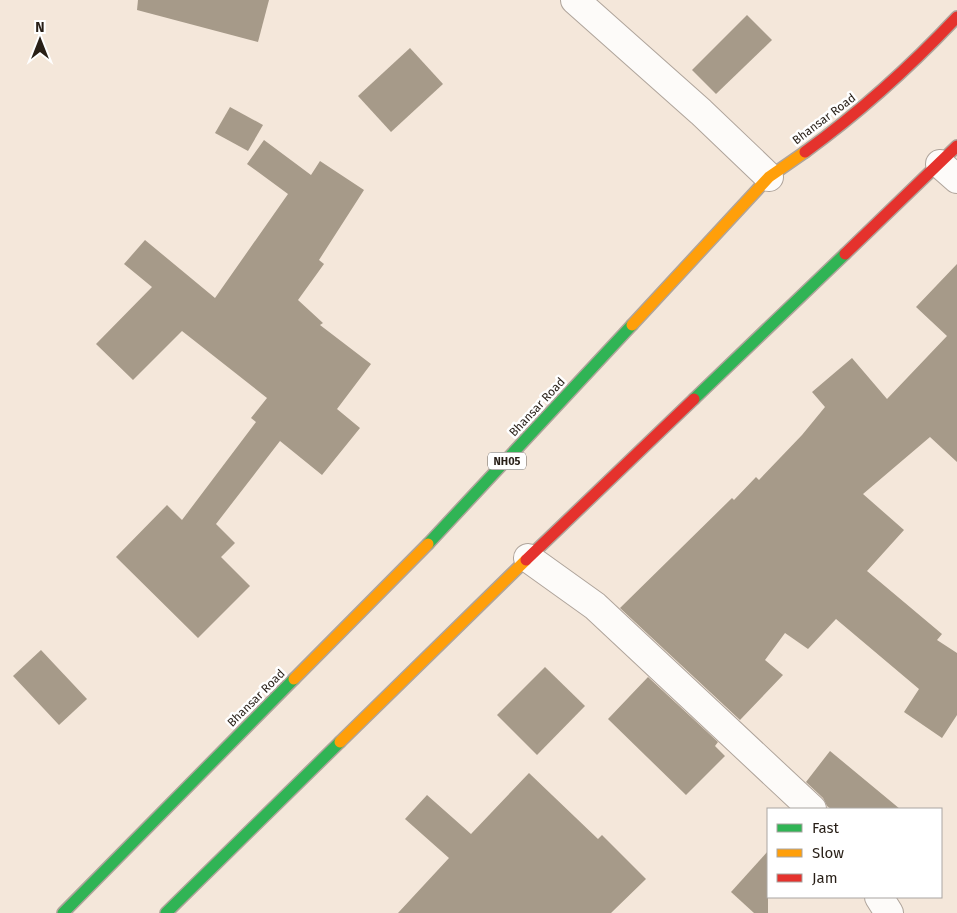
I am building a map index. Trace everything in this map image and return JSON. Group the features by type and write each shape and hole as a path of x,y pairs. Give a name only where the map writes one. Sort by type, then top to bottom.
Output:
{"highway":[{"name":"Bhansar Road","path":"63,913 457,515 769,177 846,122 922,54 957,18"},
{"path":"166,913 528,558 834,262 951,163"}],"street":[{"path":"575,0 701,112 769,177"},
{"path":"528,558 595,606 811,808"},
{"path":"881,898 889,913"}],"building":[{"path":"138,0 269,0 258,42 137,10"},
{"path":"747,15 772,40 716,94 692,70"},
{"path":"410,48 443,84 391,132 358,96"},
{"path":"230,107 263,125 248,151 215,133"},
{"path":"264,140 311,175 320,161 364,190 319,260 324,264 298,300 323,323 320,325 371,364 337,409 360,428 322,475 280,441 216,524 235,543 221,557 250,586 198,638 116,557 167,505 182,520 256,422 251,418 267,398 182,331 133,380 96,344 152,287 124,264 145,240 215,298 288,194 247,164"},
{"path":"957,264 957,462 930,437 863,494 904,530 867,571 942,634 937,640 957,653 957,715 942,738 904,712 919,689 836,619 808,649 785,633 765,660 783,675 740,720 620,608 732,498 734,500 756,477 759,480 802,435 825,407 812,392 852,358 887,399 947,336 916,307"},
{"path":"41,650 87,699 59,725 13,676"},
{"path":"545,667 585,706 537,755 497,715"},
{"path":"648,677 718,742 715,746 725,756 686,795 608,719"},
{"path":"830,751 899,808 830,808 823,798 806,782"},
{"path":"529,773 598,839 602,835 646,879 611,913 398,913 449,858 405,819 427,795 471,834"},
{"path":"767,852 768,913 754,913 731,892"}],"traffic: fast":[{"path":"694,399 845,254"},
{"path":"428,544 632,325"},
{"path":"63,913 294,679"},
{"path":"166,913 340,742"}],"traffic: slow":[{"path":"632,325 769,177 805,152"},
{"path":"294,679 428,544"},
{"path":"340,742 526,560"}],"traffic: jam":[{"path":"805,152 884,88 957,17"},
{"path":"845,254 957,146"},
{"path":"526,560 694,399"}]}
